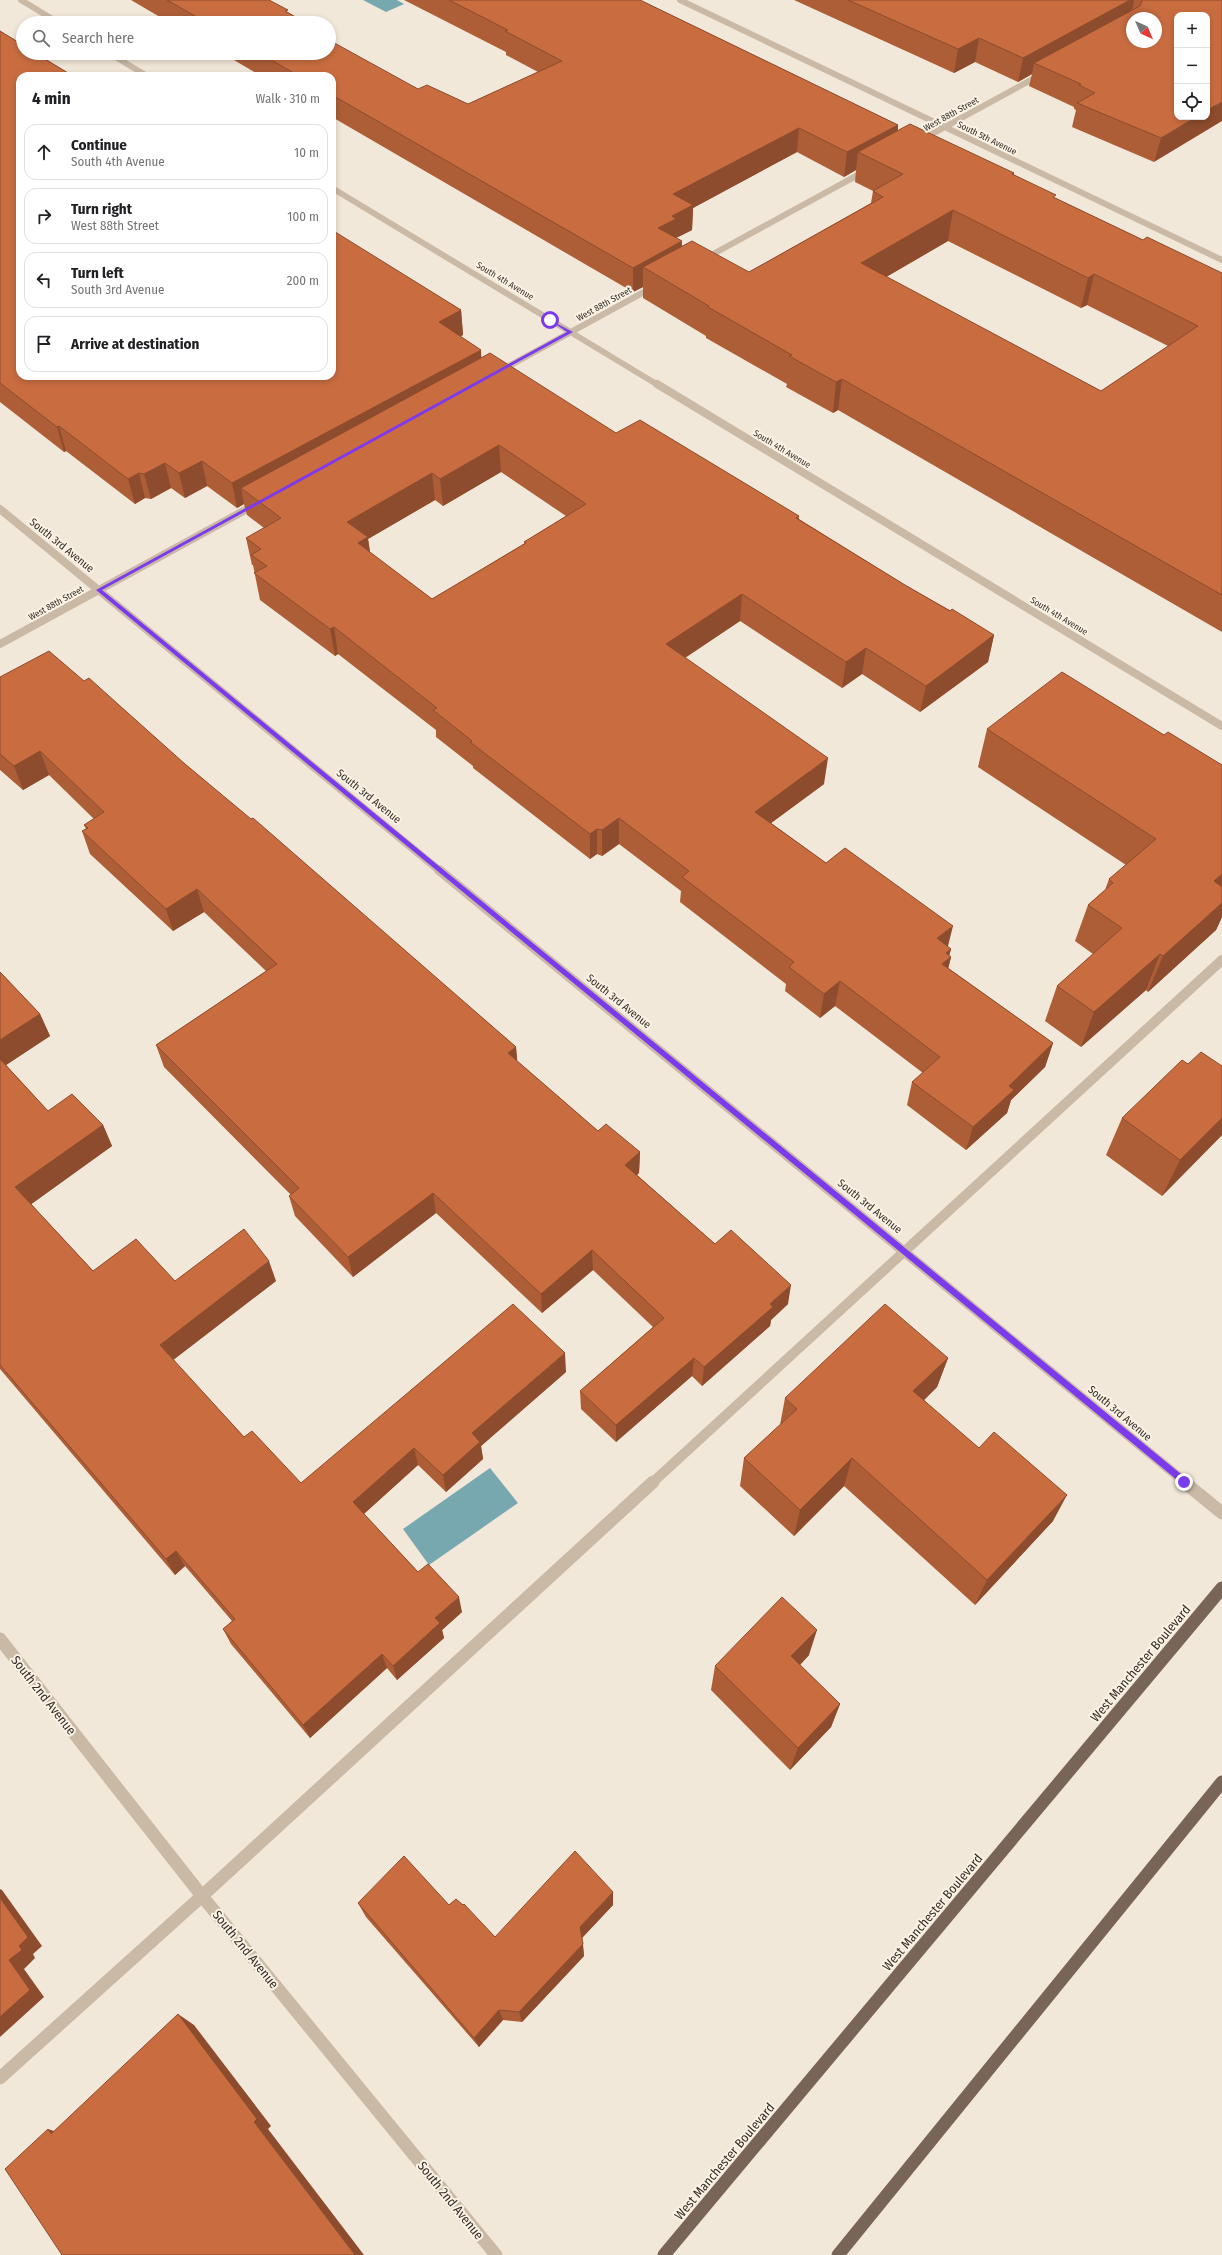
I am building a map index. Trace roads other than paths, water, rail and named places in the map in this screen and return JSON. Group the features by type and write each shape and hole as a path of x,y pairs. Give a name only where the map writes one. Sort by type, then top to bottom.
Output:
{"main road":[{"name":"West Manchester Boulevard","path":"664,2255 1222,1588"},
{"path":"838,2255 1222,1782"}],"street":[{"path":"21,0 47,16"},
{"name":"South 5th Avenue","path":"680,0 944,128 1222,260"},
{"path":"121,60 140,72"},
{"name":"West 88th Street","path":"916,143 1048,71"},
{"path":"695,264 875,166"},
{"name":"South 4th Avenue","path":"336,190 1222,726"},
{"name":"West 88th Street","path":"494,374 660,283"},
{"name":"West 88th Street","path":"0,644 265,499"},
{"name":"South 3rd Avenue","path":"0,509 1222,1513"},
{"path":"0,2078 202,1896 1222,960"},
{"name":"South 2nd Avenue","path":"0,1639 202,1896 496,2255"}],"water":[{"path":"363,0 397,0 404,4 386,12"},
{"path":"490,1468 518,1503 429,1565 403,1529"}]}
